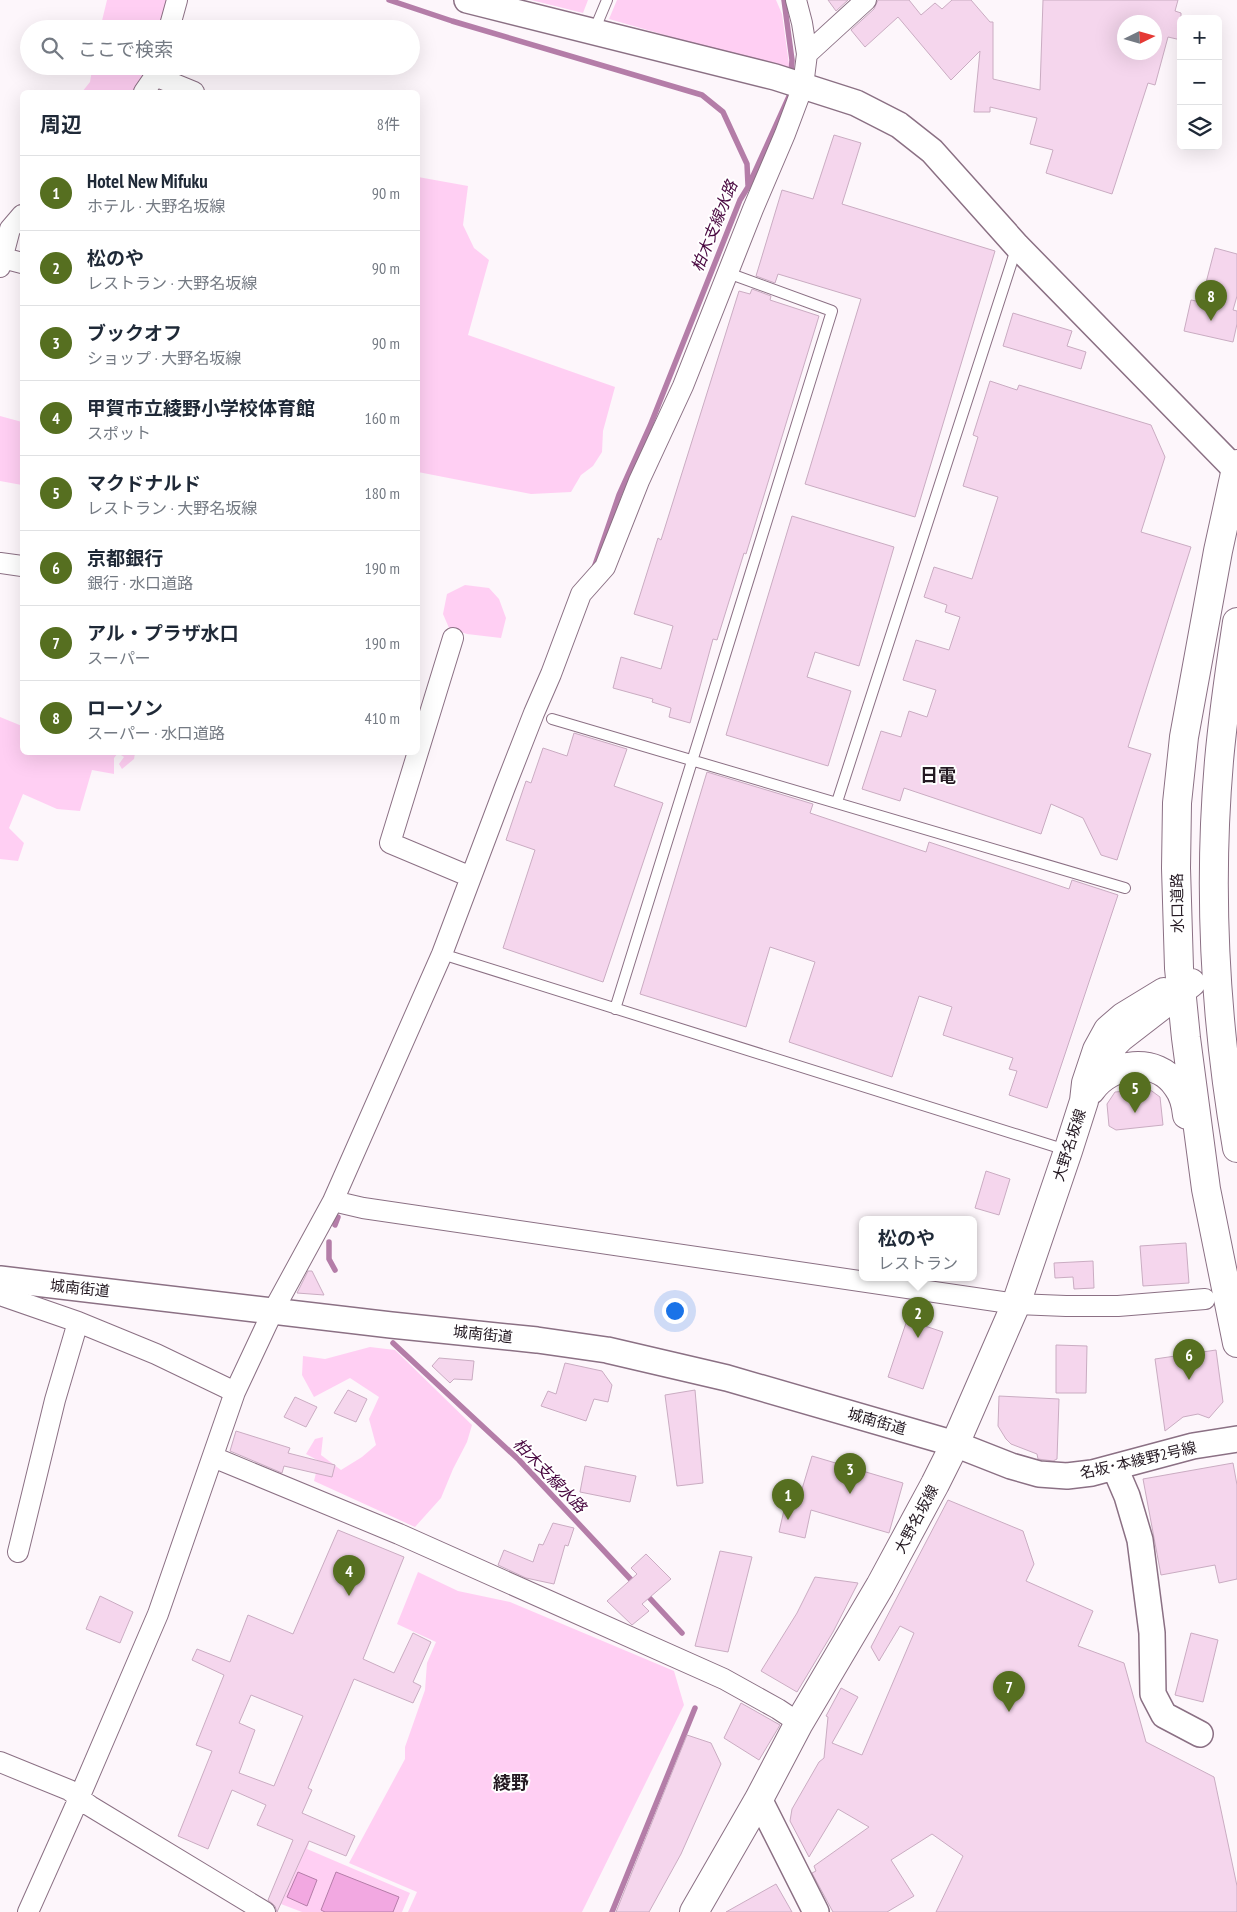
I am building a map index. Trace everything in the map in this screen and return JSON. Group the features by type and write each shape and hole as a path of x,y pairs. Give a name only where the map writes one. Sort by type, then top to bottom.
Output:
{"main road":[{"name":"水口道路","path":"1237,468 1218,551 1184,736 1177,803 1177,914 1180,979 1206,1189 1237,1343"},
{"path":"1237,622 1219,759 1215,828 1215,950 1222,1037 1237,1148"},
{"name":"大野名坂線","path":"694,1912 759,1799 799,1723 880,1586 955,1444 1016,1304 1068,1151 1106,1052 1180,979 1201,974 1207,962 1204,884 1206,811 1212,768 1219,759"},
{"path":"1089,1094 1106,1075 1121,1068 1133,1066 1151,1067 1165,1075 1177,1085 1184,1099 1206,1189"}],"street":[{"path":"171,20 177,0"},
{"path":"467,0 803,86 856,103 880,114 915,136 932,151 1017,246 1237,468"},
{"path":"28,1912 80,1798 158,1614 235,1392 273,1311 333,1201 442,954 581,594 605,567 639,481 683,386 803,86 807,54 796,0"},
{"path":"807,54 866,0"},
{"path":"145,90 155,75"},
{"path":"164,75 190,90"},
{"path":"11,223 1,263 20,263"},
{"path":"0,563 20,566"},
{"path":"420,745 453,638"},
{"path":"417,755 390,843 471,877"},
{"path":"333,1201 363,1208 859,1281"},
{"name":"城南街道","path":"0,1279 391,1325 537,1340 606,1350 727,1378 955,1444"},
{"path":"860,1281 1016,1304 1118,1306 1205,1300"},
{"path":"0,1295 78,1322 156,1354 235,1392"},
{"path":"18,1552 55,1400 78,1322"},
{"name":"名坂･本綾野2号線","path":"955,1444 1011,1466 1039,1474 1067,1476 1115,1468 1193,1446 1237,1439"},
{"path":"213,1457 398,1534 724,1678 799,1723"},
{"path":"1115,1468 1127,1496 1140,1540 1152,1633 1153,1694 1164,1715 1200,1734"},
{"path":"0,1762 69,1790 265,1912"},
{"path":"759,1799 816,1912"}],"lane":[{"path":"594,32 607,0"},
{"path":"837,802 1017,246"},
{"path":"616,1009 832,311 728,273"},
{"path":"552,719 1126,888"},
{"path":"442,954 1068,1151"}],"shaded area":[{"path":"107,0 174,0 168,20 102,20"},
{"path":"531,0 588,0 583,13"},
{"path":"617,0 776,0 782,14 790,71 609,19"},
{"path":"91,75 145,75 135,90 84,90 90,82"},
{"path":"420,177 468,186 463,225 474,248 489,260 468,335 615,387 603,431 602,452 593,466 581,475 571,492 531,494 420,472"},
{"path":"0,416 20,421 20,485 0,481"},
{"path":"465,585 489,588 499,599 506,618 501,638 467,634 449,628 443,614 447,594"},
{"path":"0,717 20,725 20,755 116,755 114,758 114,774 92,770 80,811 57,809 23,794 9,828 24,843 18,861 0,859"},
{"path":"121,755 135,755 134,759 122,769 119,764 124,757"},
{"path":"370,1347 395,1350 472,1425 467,1442 441,1498 415,1527 314,1481 319,1461 306,1454 315,1439 323,1437 321,1455 341,1470 362,1457 376,1445 369,1419 379,1397 350,1378 314,1397 302,1375 303,1356 325,1359"},
{"path":"418,1572 458,1591 510,1602 674,1671 684,1705 582,1912 408,1912 417,1892 349,1863 405,1759 405,1747 425,1690 427,1663 436,1642 397,1624"},
{"path":"303,1842 309,1843 307,1849 410,1893 402,1912 302,1912 281,1904 299,1864"},
{"path":"298,1872 317,1880 307,1906 287,1897"},
{"path":"336,1872 399,1897 393,1912 325,1912 321,1910"}],"building":[{"path":"828,0 848,0 836,11"},
{"path":"878,0 909,0 921,15 935,3 942,9 952,0 971,0 990,22 993,22 993,79 1040,90 1043,0 1178,0 1175,11 1181,13 1181,15 1177,15 1177,39 1168,37 1162,59 1162,15 1117,15 1117,60 1162,60 1155,85 1148,83 1112,194 1046,173 1053,150 1030,144 1037,118 990,107 990,112 974,112 980,51 951,80 898,17 865,47 851,30 874,9"},
{"path":"834,135 861,143 842,204 995,251 915,517 805,484 861,299 778,274 775,283 756,276 782,190 813,199"},
{"path":"1215,248 1237,254 1237,296 1233,310 1237,311 1237,324 1233,342 1184,331 1191,300 1201,302"},
{"path":"752,289 771,296 770,300 819,316 746,554 744,553 717,640 713,639 690,723 669,717 671,708 652,702 653,699 613,688 621,657 661,669 673,626 634,614 658,538 661,540 739,291 750,294"},
{"path":"1013,313 1072,331 1067,346 1086,352 1081,369 1003,346"},
{"path":"990,381 1017,390 1019,385 1151,425 1165,457 1141,532 1191,547 1128,747 1151,754 1117,860 1101,855 1083,818 1051,804 1041,834 904,788 900,801 862,789 881,731 901,737 909,711 927,717 936,690 903,680 916,640 949,650 960,617 945,612 947,605 924,597 934,567 972,579 998,497 963,486 978,437 973,435"},
{"path":"792,516 894,547 859,666 815,652 807,677 851,691 828,766 726,735"},
{"path":"574,733 627,749 614,786 663,803 603,982 503,948 535,850 506,840 526,781 531,783 543,748 567,756"},
{"path":"707,772 813,804 810,813 926,852 929,842 1069,889 1072,880 1118,895 1047,1108 1009,1095 1017,1071 1009,1069 1013,1058 943,1035 952,1007 919,996 892,1077 789,1042 815,962 770,947 746,1027 640,994"},
{"path":"1149,1089 1160,1097 1163,1125 1116,1130 1109,1126 1107,1104 1115,1092"},
{"path":"986,1171 1010,1179 999,1215 975,1208"},
{"path":"1186,1243 1189,1283 1143,1286 1140,1246"},
{"path":"1093,1261 1094,1288 1074,1289 1073,1277 1055,1278 1054,1263"},
{"path":"308,1271 312,1271 324,1295 297,1293"},
{"path":"907,1320 943,1332 923,1389 888,1377"},
{"path":"1056,1345 1087,1346 1086,1393 1056,1393"},
{"path":"1216,1350 1223,1402 1209,1418 1198,1414 1183,1417 1165,1431 1155,1359"},
{"path":"439,1358 474,1361 472,1380 454,1379 450,1383 432,1366"},
{"path":"565,1363 602,1371 612,1385 608,1402 594,1399 586,1421 541,1406 548,1391 556,1394"},
{"path":"348,1390 367,1399 356,1422 334,1413"},
{"path":"695,1390 703,1483 677,1486 665,1395"},
{"path":"999,1396 1059,1399 1057,1459 1053,1461 1038,1459 1037,1454 1011,1444 1006,1439 998,1426"},
{"path":"295,1397 317,1407 306,1427 284,1417"},
{"path":"236,1431 290,1448 288,1453 335,1465 332,1477 284,1466 282,1473 230,1451"},
{"path":"812,1456 903,1483 889,1533 811,1510 805,1538 779,1532 785,1506 796,1509"},
{"path":"1233,1463 1237,1485 1237,1579 1219,1583 1215,1565 1161,1575 1143,1479"},
{"path":"585,1466 636,1476 630,1502 580,1492"},
{"path":"948,1500 1023,1531 1034,1564 1026,1581 1093,1611 1078,1646 1124,1663 1146,1742 1214,1777 1237,1886 1237,1912 936,1912 963,1856 932,1834 891,1860 914,1896 887,1912 833,1912 812,1873 816,1871 814,1866 869,1827 838,1809 809,1857 790,1821 792,1809 819,1762 824,1758 828,1717 826,1716 841,1688 858,1697 832,1743 862,1755 914,1633 900,1626 879,1661 871,1647"},
{"path":"553,1523 574,1528 568,1546 565,1545 554,1584 526,1578 498,1565 504,1550 533,1562 539,1544 543,1545"},
{"path":"338,1530 404,1557 363,1659 394,1673 413,1633 431,1642 413,1682 421,1686 413,1703 354,1679 308,1788 312,1790 302,1813 355,1836 346,1856 309,1841 277,1912 275,1906 268,1900 293,1840 257,1825 266,1805 232,1790 208,1849 178,1836 212,1751 196,1745 224,1675 192,1660 197,1649 230,1662 248,1615 293,1634","holes":["251,1695 303,1716 274,1786 239,1773 255,1730 239,1723"]},
{"path":"720,1551 752,1557 728,1652 695,1646"},
{"path":"646,1554 671,1579 642,1604 649,1611 632,1625 607,1601 637,1574 631,1568"},
{"path":"815,1577 858,1583 833,1632 797,1692 761,1671 797,1613"},
{"path":"100,1596 133,1612 120,1643 86,1629"},
{"path":"1191,1633 1218,1640 1203,1702 1175,1695"},
{"path":"741,1703 780,1725 759,1760 724,1738"},
{"path":"687,1735 711,1743 721,1764 681,1854 649,1912 616,1912"},
{"path":"776,1884 792,1912 726,1912"}],"waterway":[{"name":"柏木支線水路","path":"389,0 452,21 702,95 723,112 747,164 748,185"},
{"path":"784,0 792,60 791,75"},
{"name":"柏木支線水路","path":"594,568 619,495 650,426 740,200 748,187 791,92"},
{"name":"柏木支線水路","path":"335,1225 338,1217"},
{"path":"329,1242 329,1259 335,1270"},
{"name":"柏木支線水路","path":"393,1343 519,1460 635,1584"},
{"name":"柏木支線水路","path":"644,1592 682,1633"},
{"path":"612,1912 695,1708"}],"place":[{"name":"ローソン","path":"1211,321"},
{"name":"マクドナルド","path":"1135,1113"},
{"name":"松のや","path":"918,1338"},
{"name":"京都銀行","path":"1189,1380"},
{"name":"ブックオフ","path":"850,1494"},
{"name":"Hotel New Mifuku","path":"788,1520"},
{"name":"甲賀市立綾野小学校体育館","path":"349,1596"},
{"name":"アル・プラザ水口","path":"1009,1712"}],"district":[{"name":"日電","path":"938,775"},
{"name":"綾野","path":"511,1782"}]}
